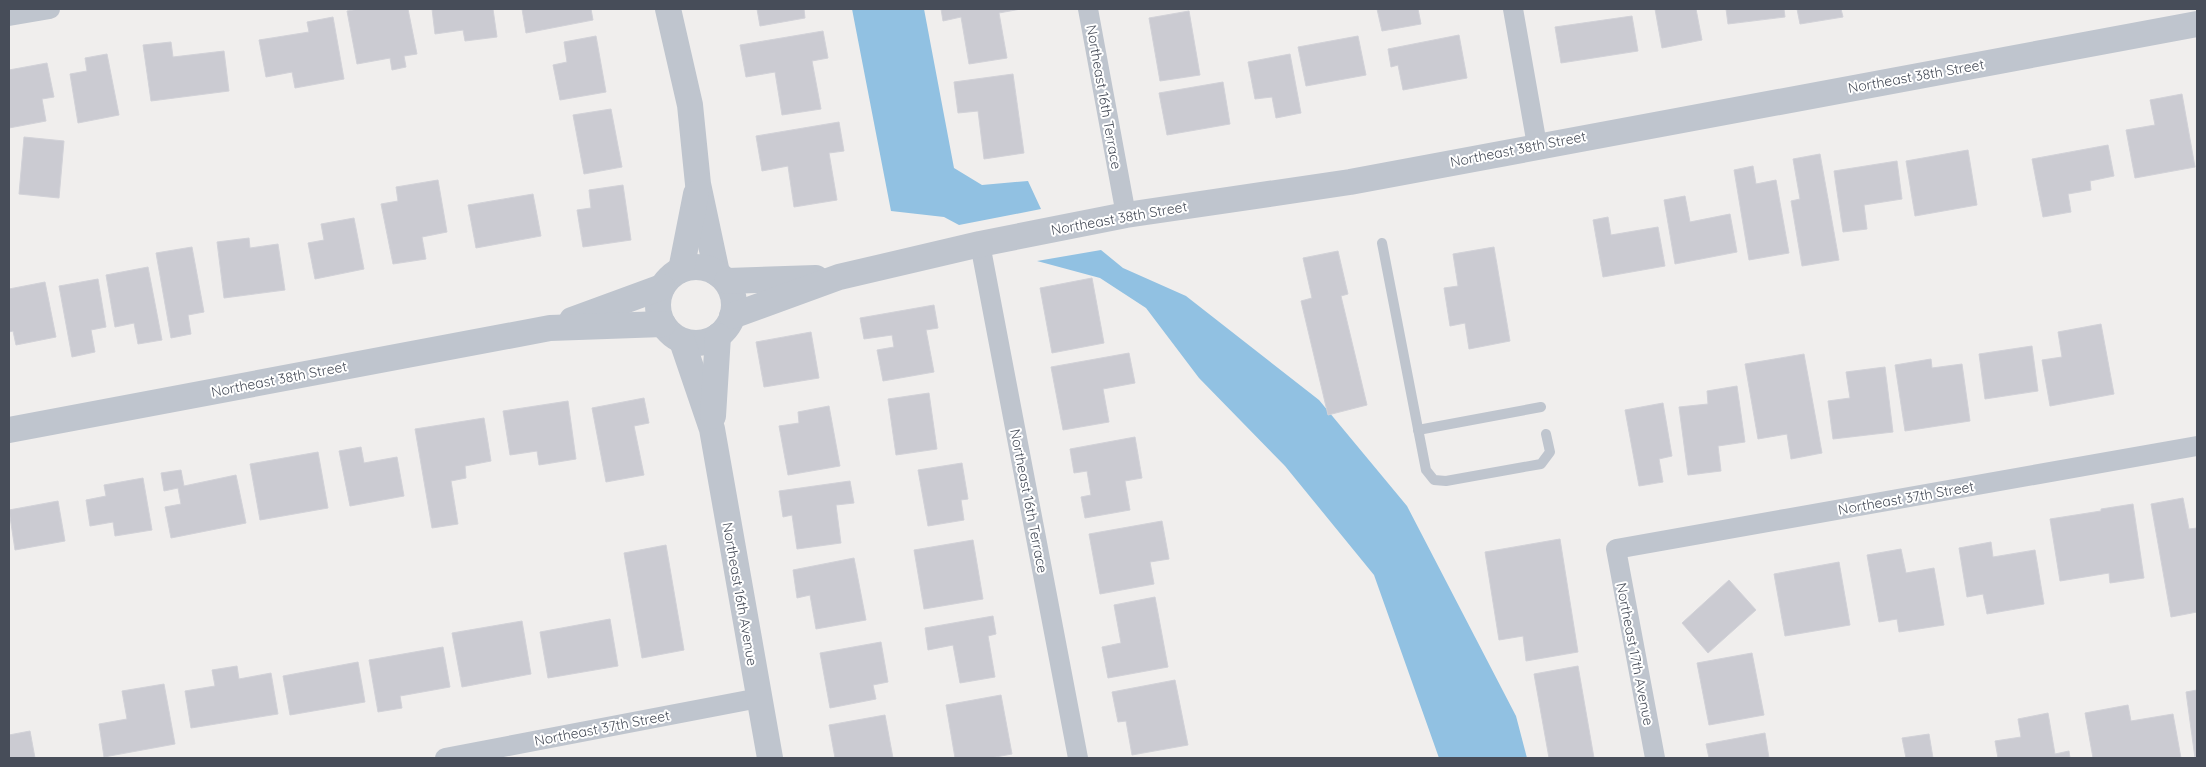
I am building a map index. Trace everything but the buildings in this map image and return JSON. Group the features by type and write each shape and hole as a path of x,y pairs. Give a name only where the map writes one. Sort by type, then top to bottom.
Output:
{"street":[{"path":"9,16 50,9"},
{"path":"668,9 690,105 698,184 722,277 732,292 734,304 725,326 707,341 695,343 682,340 671,334 662,324 658,312 658,299 671,278 698,184"},
{"name":"Northeast 16th Terrace","path":"1088,9 1126,215"},
{"path":"1513,9 1537,145"},
{"name":"Northeast 38th Street","path":"725,326 839,277 980,244 1126,215 1350,182 1537,145 2197,24"},
{"name":"Northeast 16th Terrace","path":"980,244 1078,758"},
{"path":"671,278 693,267 706,268 722,277"},
{"name":"Northeast 38th Street","path":"722,277 839,277"},
{"name":"Northeast 38th Street","path":"550,328 671,278"},
{"name":"Northeast 38th Street","path":"9,430 550,328 662,324"},
{"name":"Northeast 16th Avenue","path":"712,429 725,326"},
{"name":"Northeast 16th Avenue","path":"682,340 712,429 770,758"},
{"name":"Northeast 37th Street","path":"1616,549 2197,446"},
{"name":"Northeast 17th Avenue","path":"1616,549 1655,758"},
{"name":"Northeast 37th Street","path":"445,758 758,698"}],"lane":[{"path":"1382,243 1426,470 1434,480 1446,481 1541,464 1550,452 1546,434"},
{"path":"1418,430 1541,407"}],"water":[{"path":"852,9 924,9 954,168 982,185 1028,181 1041,209 959,225 944,217 891,211"},
{"path":"1101,250 1123,268 1186,296 1319,400 1407,506 1516,716 1527,758 1439,758 1374,575 1285,466 1199,378 1146,308 1100,278 1037,261"}]}
